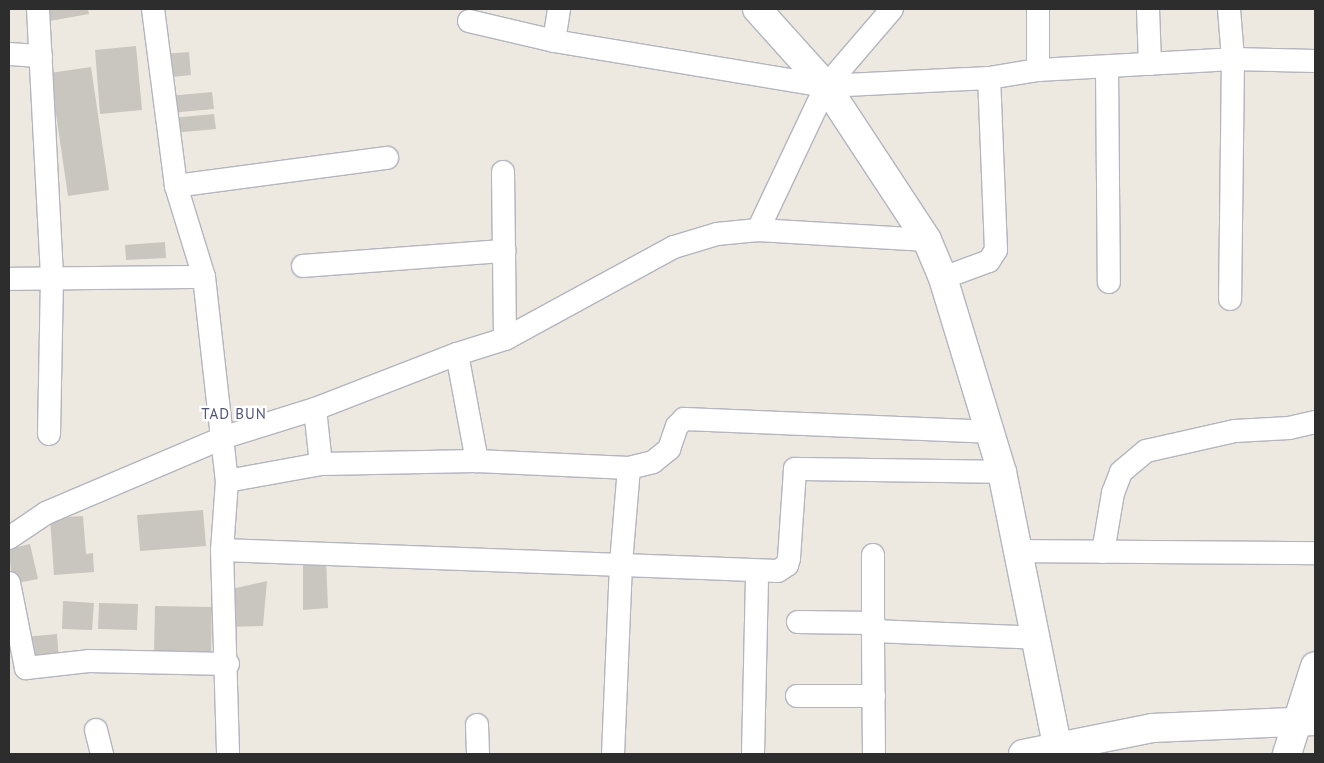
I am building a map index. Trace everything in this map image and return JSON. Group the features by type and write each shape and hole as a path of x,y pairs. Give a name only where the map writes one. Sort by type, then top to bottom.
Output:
{"street":[{"path":"38,9 52,278 49,434"},
{"path":"152,9 176,186 204,277 224,437 227,481 222,550 228,664 228,754"},
{"path":"554,41 559,9"},
{"path":"757,9 826,86 927,240 943,278 1002,472 1020,551 1057,745"},
{"path":"758,230 826,86 892,9"},
{"path":"1038,9 1038,70"},
{"path":"1148,9 1150,64"},
{"path":"1229,9 1234,59 1230,299"},
{"path":"469,21 554,41 826,86 989,78 1038,70 1108,68 1234,59 1315,61"},
{"path":"9,54 41,56"},
{"path":"1108,68 1109,282"},
{"path":"943,278 989,261 996,250 989,78"},
{"path":"176,186 387,158"},
{"path":"503,172 505,339"},
{"path":"9,538 46,513 224,437 315,408 457,354 505,339 674,247 717,234 758,230 927,240"},
{"path":"303,266 504,251"},
{"path":"9,279 204,277"},
{"path":"457,354 477,461"},
{"path":"315,408 321,464"},
{"path":"227,481 321,464 477,461 629,468 653,462 670,449 677,426 684,419 990,432"},
{"path":"1103,552 1113,493 1121,472 1146,451 1234,431 1289,428 1315,422"},
{"path":"613,754 621,564 629,468"},
{"path":"222,550 621,564 756,572 778,571 787,565 795,469 1002,472"},
{"path":"1020,551 1315,553"},
{"path":"873,555 874,754"},
{"path":"753,754 756,572"},
{"path":"9,583 18,673 89,661 228,664"},
{"path":"798,622 1037,638"},
{"path":"1288,754 1306,721 1315,666"},
{"path":"797,696 874,696"},
{"path":"1023,754 1057,745 1152,728 1306,721"},
{"path":"477,725 478,754"},
{"path":"96,730 102,754"}],"building":[{"path":"42,9 88,9 89,14 44,22"},
{"path":"136,46 142,110 100,114 95,50"},
{"path":"189,52 191,75 163,78 161,54"},
{"path":"91,67 109,190 68,196 50,73"},
{"path":"212,92 214,109 170,113 168,96"},
{"path":"214,114 216,129 173,133 171,118"},
{"path":"165,242 166,258 126,260 125,245"},
{"path":"203,510 206,546 140,551 137,515"},
{"path":"83,516 86,554 93,553 94,572 54,575 50,518"},
{"path":"30,544 38,579 12,584 9,549"},
{"path":"326,558 328,608 303,610 303,564"},
{"path":"267,581 263,626 227,627 227,590"},
{"path":"63,601 94,603 92,630 62,629"},
{"path":"99,603 138,604 137,630 98,629"},
{"path":"155,606 212,607 211,654 154,653"},
{"path":"57,634 59,662 27,665 24,637"}],"district":[{"name":"TAD BUN","path":"234,414"}]}
